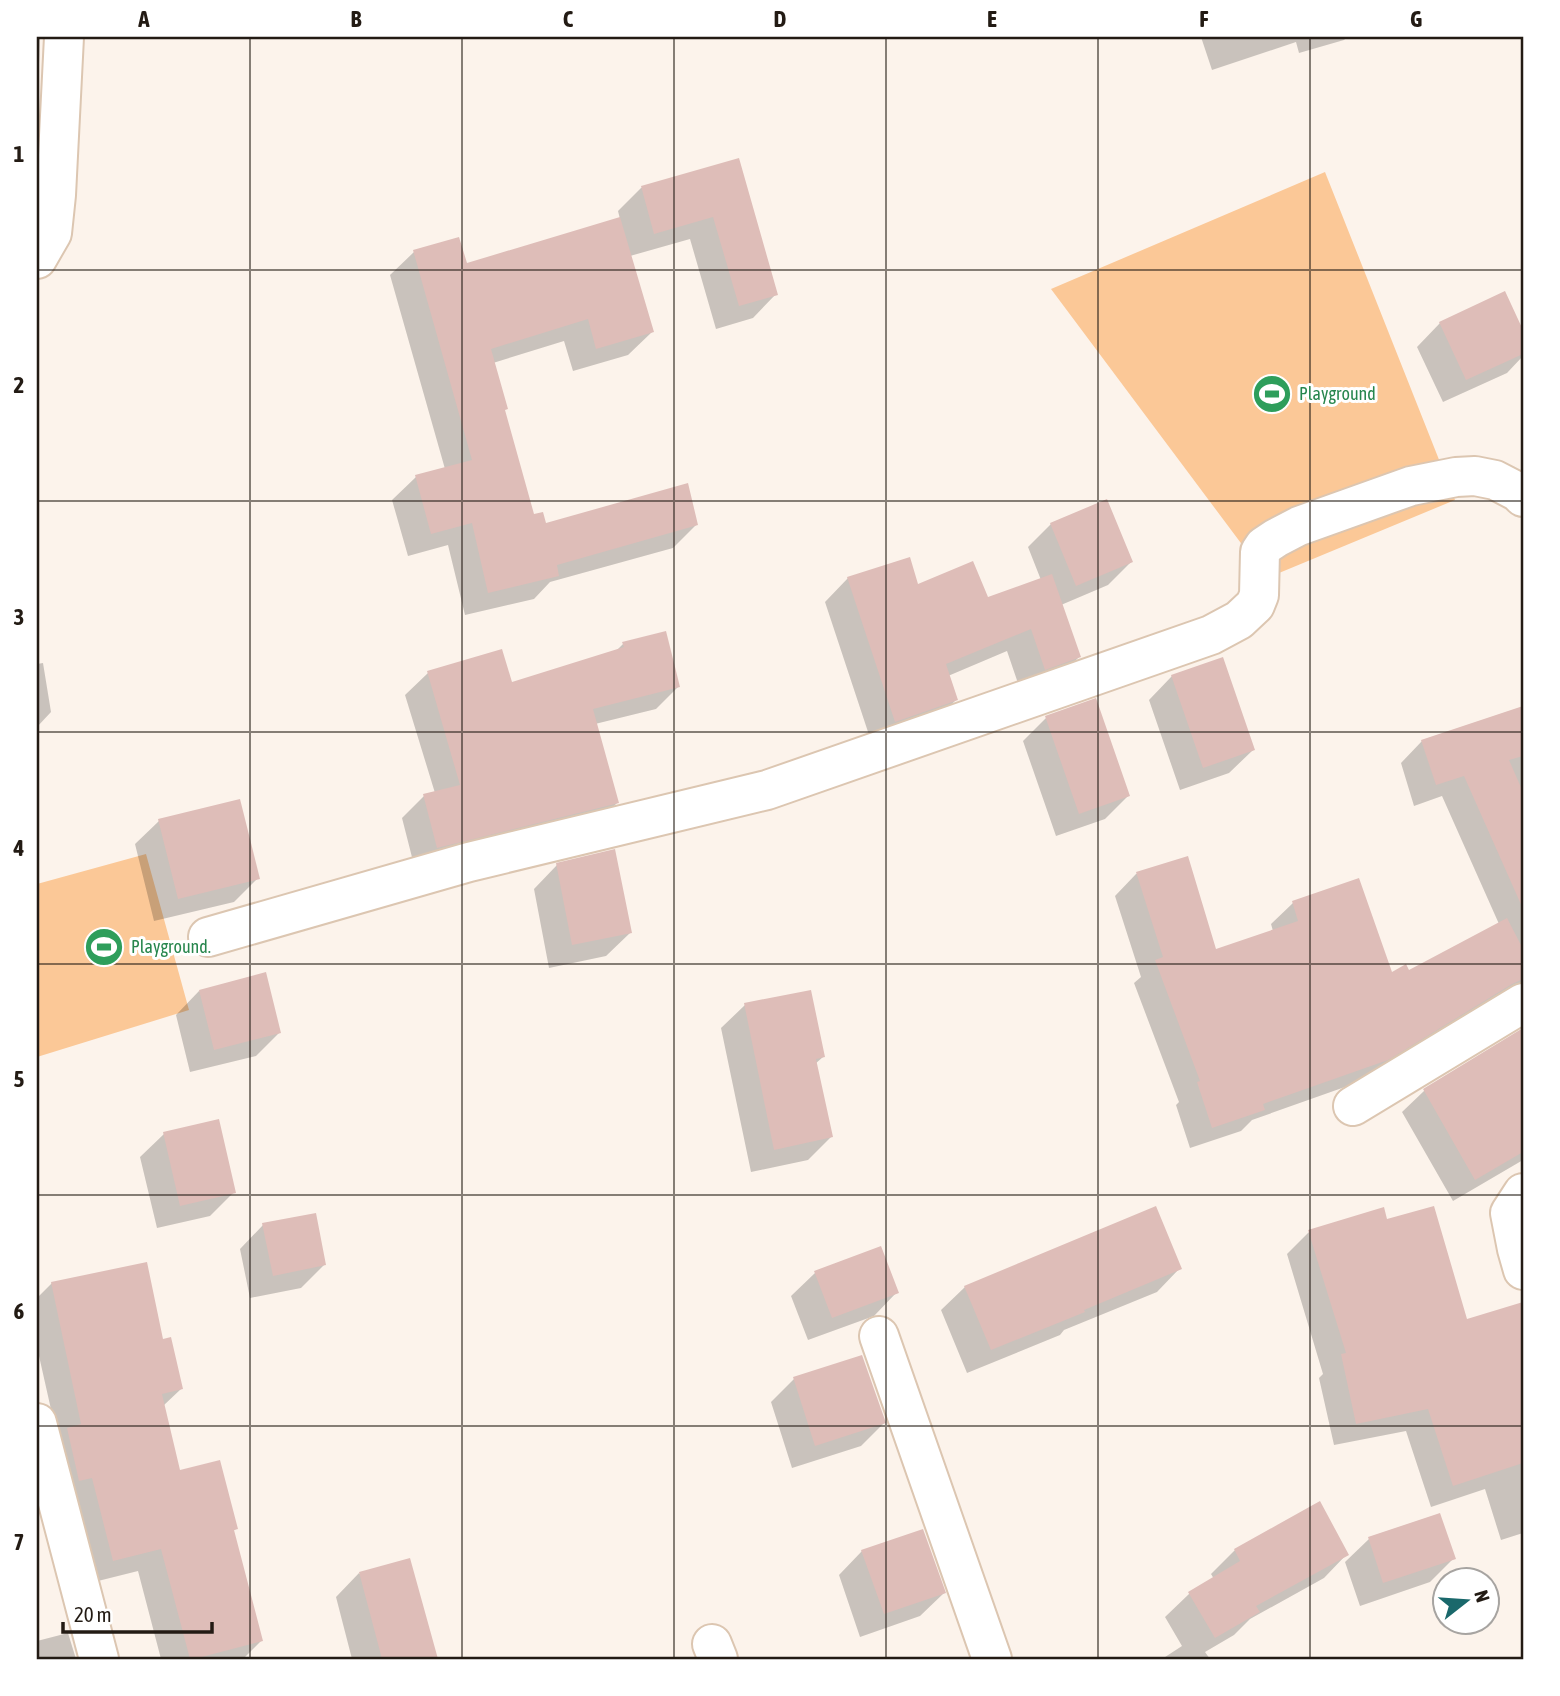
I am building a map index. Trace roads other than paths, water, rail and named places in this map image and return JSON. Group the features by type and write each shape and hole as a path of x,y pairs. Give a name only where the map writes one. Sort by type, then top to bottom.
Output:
{"street":[{"path":"37,260 52,233 64,37"},
{"path":"208,937 469,862 767,790 1211,635 1239,620 1255,605 1259,595 1260,552 1264,546 1299,526 1411,486 1475,476 1495,480 1523,497"},
{"path":"1353,1106 1523,1003"},
{"path":"1523,1193 1510,1213 1523,1270"},
{"path":"879,1336 992,1659"},
{"path":"37,1423 99,1659"}],"place":[{"name":"Playground","path":"1272,394"},
{"name":"Playground.","path":"104,947"}]}
